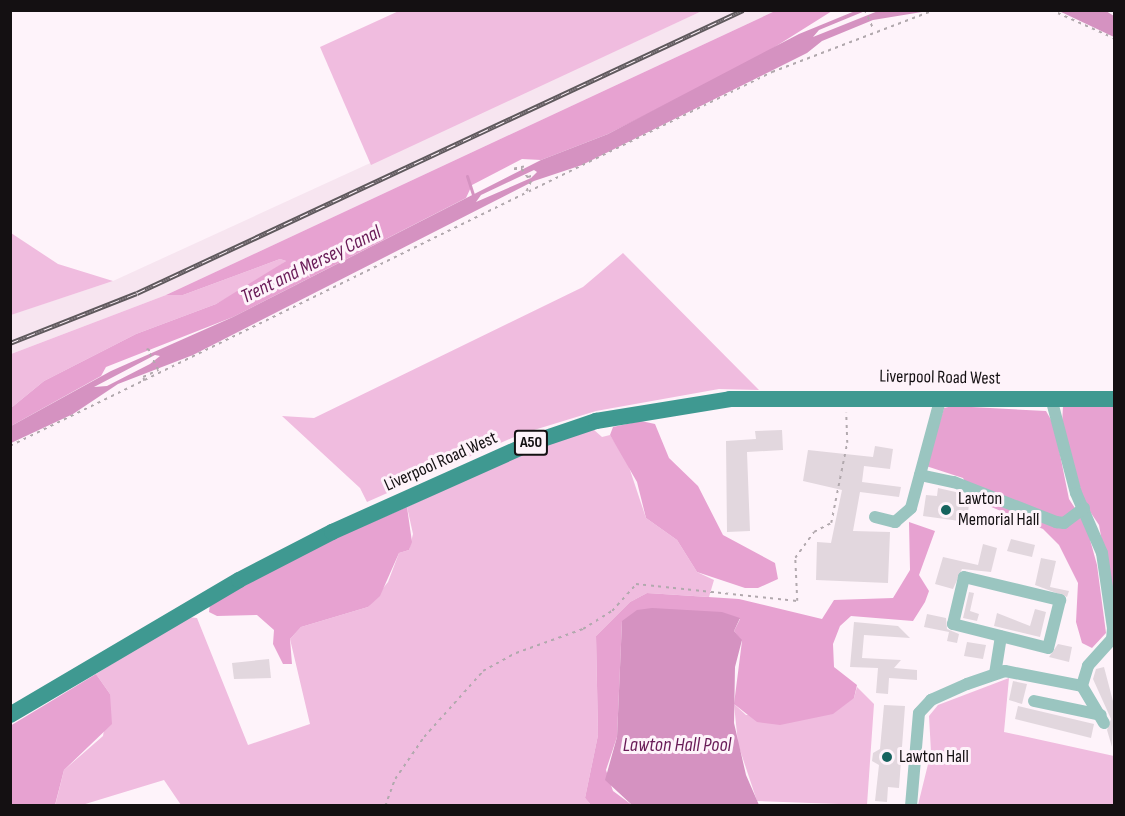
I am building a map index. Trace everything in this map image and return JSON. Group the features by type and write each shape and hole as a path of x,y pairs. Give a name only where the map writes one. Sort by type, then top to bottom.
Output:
{"main road":[{"name":"Liverpool Road West","path":"10,716 239,580 332,532 531,443 596,421 655,408 729,399 846,397 1114,399"}],"street":[{"path":"875,517 895,522 911,508 941,397"},
{"path":"1034,701 1102,719 1082,686 1088,666 1112,639 1114,627 1102,553 1084,508 1051,398"},
{"path":"920,475 954,482 1056,522 1070,520 1084,508"},
{"path":"964,577 1060,600 1048,648 1001,636 953,624 964,577"},
{"path":"995,674 1001,636"},
{"path":"911,806 919,713 931,700 1005,671 1082,686"}],"path":[{"path":"865,10 875,30"},
{"path":"10,446 145,382 772,72 875,30 934,10"},
{"path":"1051,10 1114,38"},
{"path":"523,169 531,182 525,194"},
{"path":"528,178 534,175 534,170"},
{"path":"145,382 143,377 158,370 151,353"},
{"path":"385,806 395,780 424,737 483,671 516,653 583,629 612,611 636,584 797,601 795,558 814,532 831,523 847,443 846,397"}],"shaded area":[{"path":"401,10 702,11 371,165 320,47"},
{"path":"702,11 775,11 166,295 11,354 10,315 113,281"},
{"path":"775,11 832,11 754,60 608,134 541,160 522,159 472,185 466,198 233,317 106,367 101,376 11,426 11,408 44,381 136,334 216,304 286,261 280,259 183,295 166,295"},
{"path":"11,233 58,264 113,281 11,315"},
{"path":"623,253 759,390 719,389 596,411 521,434 367,502 360,488 282,416 314,418 583,287"},
{"path":"280,259 286,261 252,284 216,304 136,334 44,381 11,408 11,354 166,295 183,295"},
{"path":"1114,405 1114,608 1099,525 1085,504 1062,425 1063,406"},
{"path":"953,406 1046,411 1054,425 1069,499 1086,525 1097,565 1106,633 1092,648 1082,643 1076,622 1078,583 1059,545 1043,529 975,500 963,478 926,466 944,408"},
{"path":"641,421 655,424 669,458 698,486 723,535 775,563 778,579 758,588 745,588 697,572 677,540 646,518 637,482 610,435 613,427"},
{"path":"593,429 602,437 610,435 627,461 646,518 677,540 697,572 714,580 709,597 647,593 630,602 596,636 598,735 585,798 591,805 181,805 164,780 82,805 55,806 64,770 103,736 110,694 96,674 187,617 197,618 248,745 310,724 290,639 301,627 368,607 388,582 399,553 409,550 413,534 407,507 525,452"},
{"path":"407,507 412,542 409,550 399,553 380,596 368,607 301,627 290,639 292,664 283,664 273,644 274,630 257,615 217,616 209,612 210,604 324,543"},
{"path":"909,522 935,531 919,575 929,591 925,602 913,621 851,616 840,626 833,644 834,667 857,685 854,698 833,714 780,725 757,722 734,704 742,641 734,631 740,619 622,621 617,737 606,770 613,791 632,805 591,805 585,798 598,735 596,636 630,602 647,593 739,599 822,619 834,600 893,598 910,570"},
{"path":"96,674 110,694 112,724 64,770 55,805 11,805 10,726"},
{"path":"1009,678 1004,732 1114,756 1114,805 918,805 931,752 929,716 938,705"},
{"path":"857,687 874,704 867,805 757,801 738,744 734,704 746,715 854,698"}],"water":[{"path":"855,11 865,11 819,30 813,37 878,11 928,11 873,20 822,41 807,53 582,165 534,181 193,355 118,384 73,414 11,443 11,426 111,371 233,317 541,160 608,134 799,34","holes":["534,170 537,172 531,178 476,202 481,195","155,355 160,356 150,364 107,386 94,387"]},
{"path":"1059,11 1106,11 1114,16 1114,37"},
{"name":"Lawton Hall Pool","path":"652,608 722,612 740,618 734,631 742,640 735,667 734,723 746,775 759,805 632,805 605,780 617,737 622,621 637,610"}],"building":[{"path":"782,430 783,450 747,452 750,531 727,532 726,441 756,439 755,431"},
{"path":"875,446 893,449 890,469 864,466 862,482 901,487 899,497 860,492 853,531 890,532 888,583 816,580 817,542 831,543 842,490 803,481 808,450 873,457"},
{"name":"Lawton Memorial Hall","path":"938,488 960,493 959,502 969,504 967,522 923,516 926,495 937,496"},
{"path":"1011,539 1035,545 1032,557 1007,551"},
{"path":"983,544 997,548 991,572 962,569 953,589 935,584 943,557 978,565"},
{"path":"1041,558 1056,561 1050,587 1069,591 1067,597 1035,585"},
{"path":"969,592 974,593 970,611 979,614 977,621 963,618"},
{"path":"1035,609 1046,612 1040,637 994,626 997,613 1030,626"},
{"path":"927,614 946,618 947,629 959,634 957,643 947,641 949,632 924,627"},
{"path":"854,622 898,626 910,638 864,635 862,658 901,660 894,668 917,670 917,680 889,678 888,694 876,693 878,668 850,667"},
{"path":"967,642 986,645 983,659 964,656"},
{"path":"1058,644 1072,647 1069,662 1049,657"},
{"path":"269,659 271,678 234,679 232,663"},
{"path":"1104,667 1114,705 1112,747 1107,730 1111,719 1093,679 1096,669"},
{"path":"1013,681 1027,684 1022,704 1009,700"},
{"name":"Lawton Hall","path":"884,705 905,706 899,788 888,787 887,802 875,801 879,765 872,761 873,753 880,749"},
{"path":"1018,706 1094,724 1091,738 1015,719"}],"waterway":[{"path":"467,176 474,197"}],"railway":[{"path":"10,343 137,293 743,10"}],"place":[{"name":"Lawton Memorial Hall","path":"946,510"},
{"name":"Lawton Hall","path":"887,757"}],"water label":[{"name":"Trent and Mersey Canal","path":"311,265"}]}
